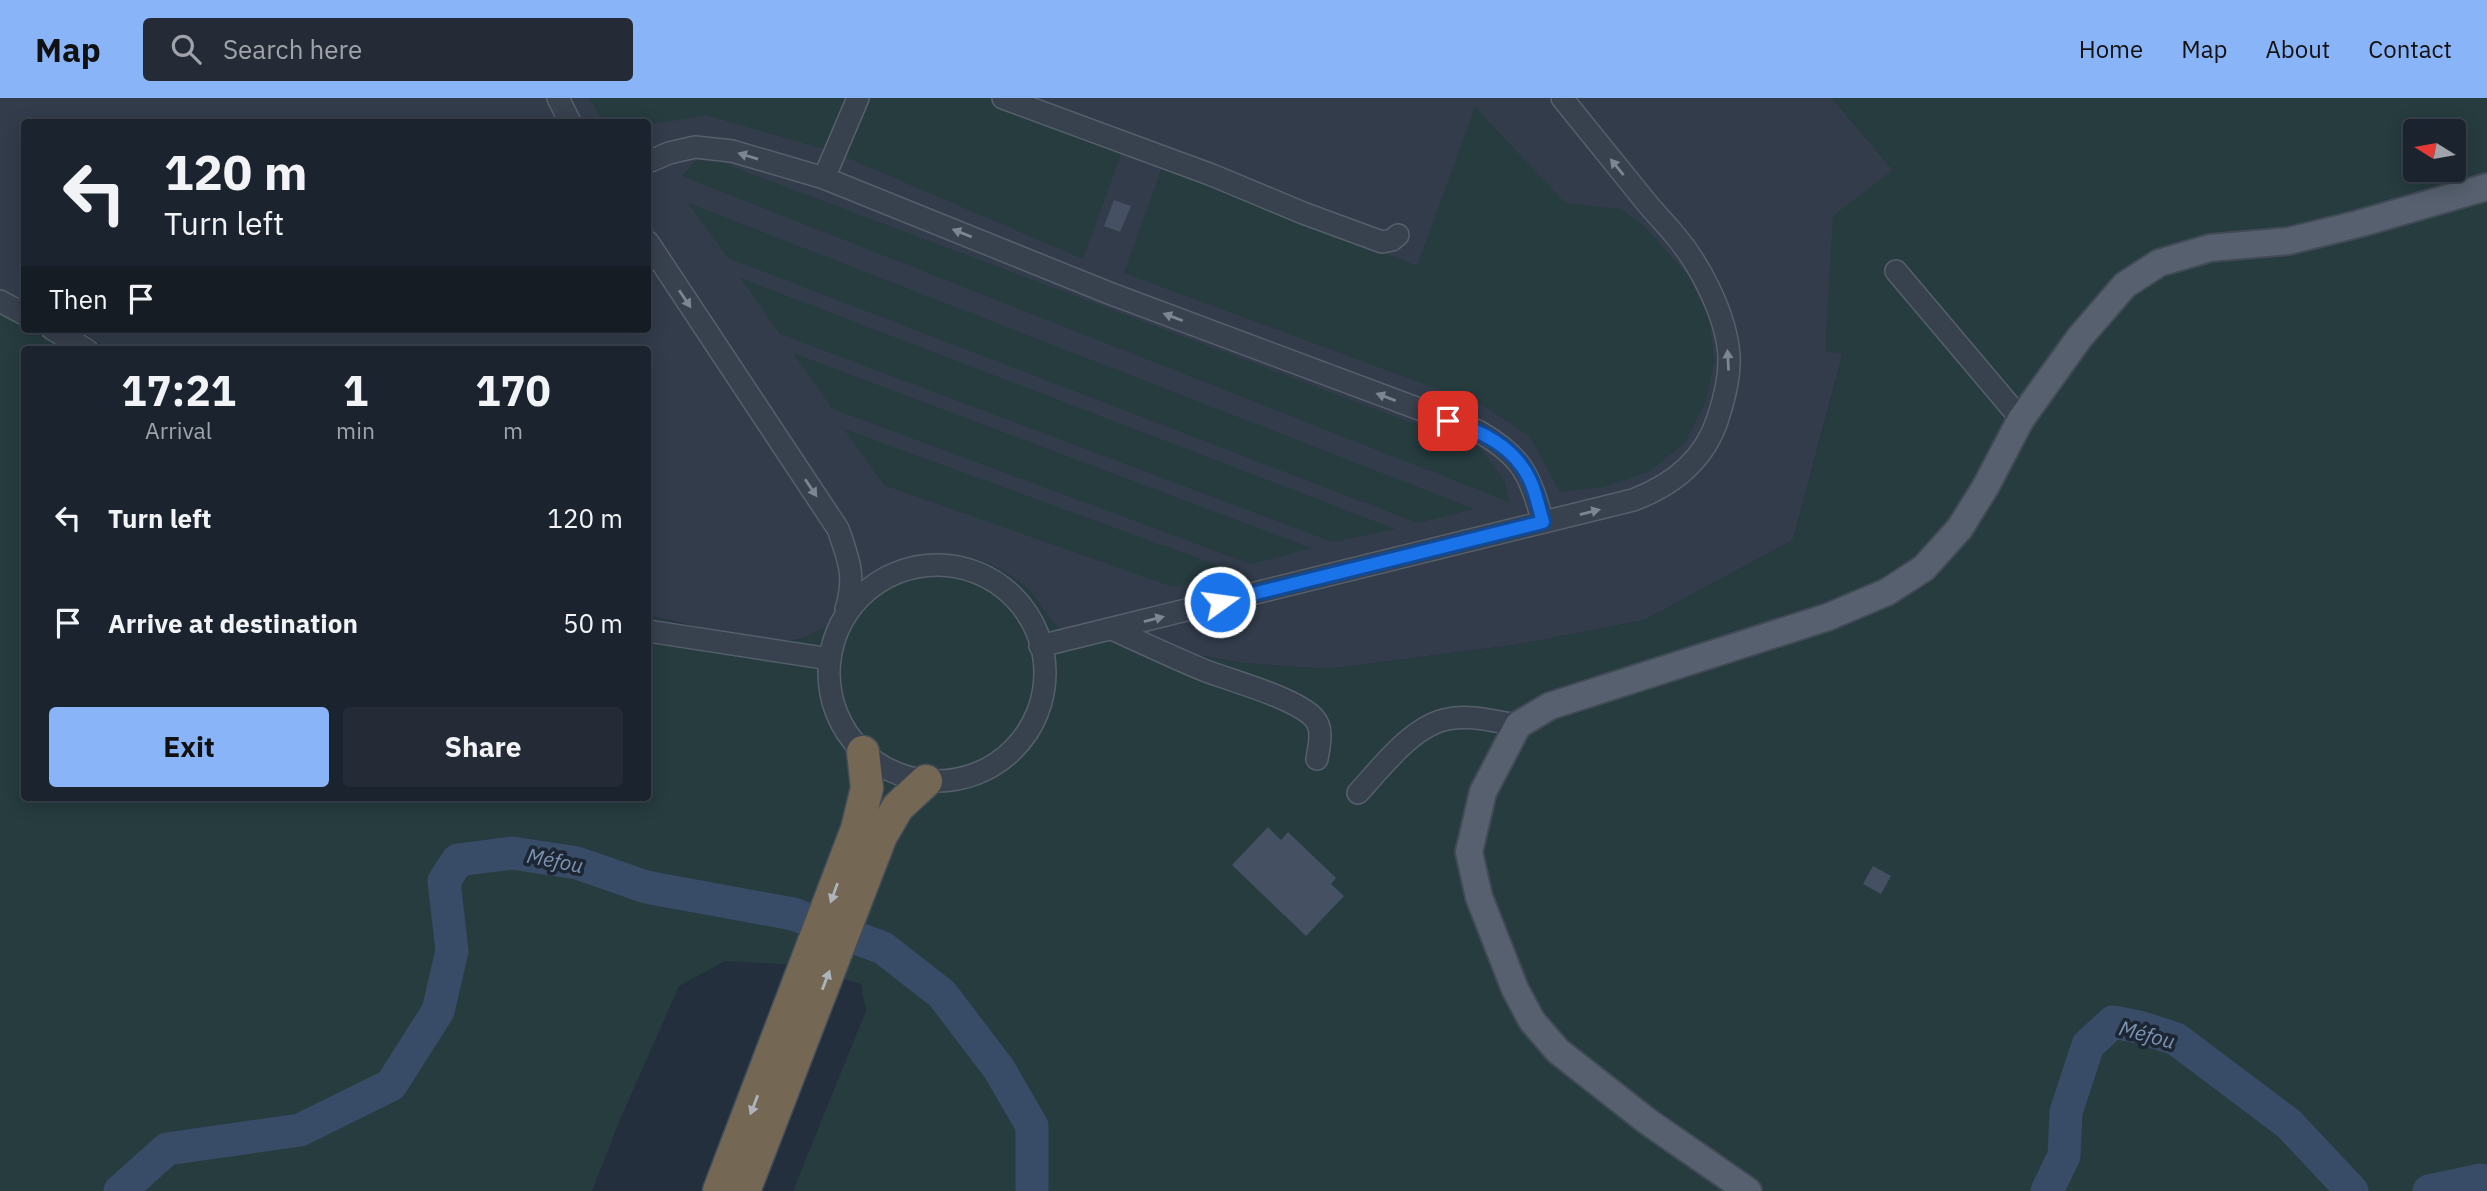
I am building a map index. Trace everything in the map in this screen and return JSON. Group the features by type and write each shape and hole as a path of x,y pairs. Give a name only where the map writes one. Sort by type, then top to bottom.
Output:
{"highway":[{"path":"744,1191 790,1042 869,833 863,752"},
{"path":"869,833 926,781"},
{"path":"719,1191 790,1042"}],"main road":[{"path":"1748,1191 1647,1121 1559,1051 1532,1021 1515,989 1479,897 1469,852 1483,792 1518,725 1550,706 1828,617 1887,592 1924,568 1960,528 1986,486 2021,419 2080,337 2126,285 2158,263 2210,248 2301,238 2487,187"}],"street":[{"path":"558,98 568,119"},
{"path":"824,178 858,98"},
{"path":"1003,98 1212,174 1303,213 1382,242 1392,240 1398,235"},
{"path":"1041,646 1633,500 1674,480 1696,459 1713,433 1728,379 1729,353 1721,320 1708,287 1676,236 1562,98"},
{"path":"651,161 695,146 732,151 824,178 1110,293 1478,430 1500,443 1517,461 1530,480 1543,522"},
{"path":"651,247 838,530 851,565 852,590 843,620"},
{"path":"1896,271 2021,419"},
{"path":"0,301 21,312"},
{"path":"59,333 80,346"},
{"path":"917,566 955,566 981,574 1006,589 1030,618 1041,646 1045,665 1042,697 1031,726 1012,751 986,769 957,780 926,781 892,772 863,752 849,737 835,709 829,679 830,659 834,639 843,620 853,604 882,579 917,566"},
{"path":"1112,629 1179,660 1303,709 1316,719 1321,738 1317,759"},
{"path":"651,631 830,659"},
{"path":"1358,793 1395,753 1425,727 1448,719 1466,718 1518,725"}],"shaded area":[{"path":"0,98 1832,98 1893,170 1826,351 1843,353 1793,540 1645,620 1522,644 1327,669 1242,663 1065,632 1053,624 1029,590 953,554 908,560 847,602 827,627 802,639 776,642 753,640 651,616 651,346 104,346 83,333 651,333 651,119 21,119 21,301 0,291"}],"green space":[{"path":"588,98 991,98 1123,149 1083,259 834,152 706,115 651,124 651,119 603,119"},
{"path":"1832,98 2487,98 2487,1191 793,1191 866,1011 861,984 797,965 725,961 679,986 619,1122 592,1191 0,1191 0,291 21,301 21,333 83,333 104,346 21,346 21,801 651,801 651,616 748,639 787,641 804,638 824,627 848,602 882,574 901,564 939,554 980,560 1001,570 1031,592 1050,619 1065,632 1242,663 1327,669 1522,644 1645,620 1793,540 1843,354 1825,351 1833,216 1893,170"},
{"path":"1475,107 1565,203 1621,209 1642,224 1690,278 1710,322 1714,361 1706,401 1685,443 1648,472 1604,487 1560,492 1530,437 1486,407 1124,273 1163,165 1417,266"},
{"path":"696,160 717,161 1481,449 1504,480 1509,502 682,176"},
{"path":"688,203 1474,509 1418,523 728,258"},
{"path":"740,278 1395,529 1333,542 780,334"},
{"path":"793,353 1311,548 1251,564 833,409"},
{"path":"844,429 1233,571 1173,587 884,485"}],"building":[{"path":"1114,200 1131,206 1120,232 1104,226"},
{"path":"1268,827 1281,840 1288,832 1336,878 1331,884 1344,896 1306,936 1232,865"},
{"path":"1873,866 1891,876 1881,894 1863,884"}],"waterway":[{"name":"Méfou","path":"120,1191 167,1149 300,1130 391,1085 438,1011 452,951 444,881 458,860 512,853 577,863 646,887 793,914 883,948 942,994 999,1069 1032,1126 1032,1191"},
{"name":"Méfou","path":"2047,1191 2064,1156 2066,1112 2088,1045 2113,1022 2176,1039 2289,1124 2352,1191"},
{"name":"Méfou","path":"2429,1191 2487,1181"}],"route":[{"path":"1220,602 1543,522 1530,480 1517,461 1500,443 1478,430 1448,421"}]}
